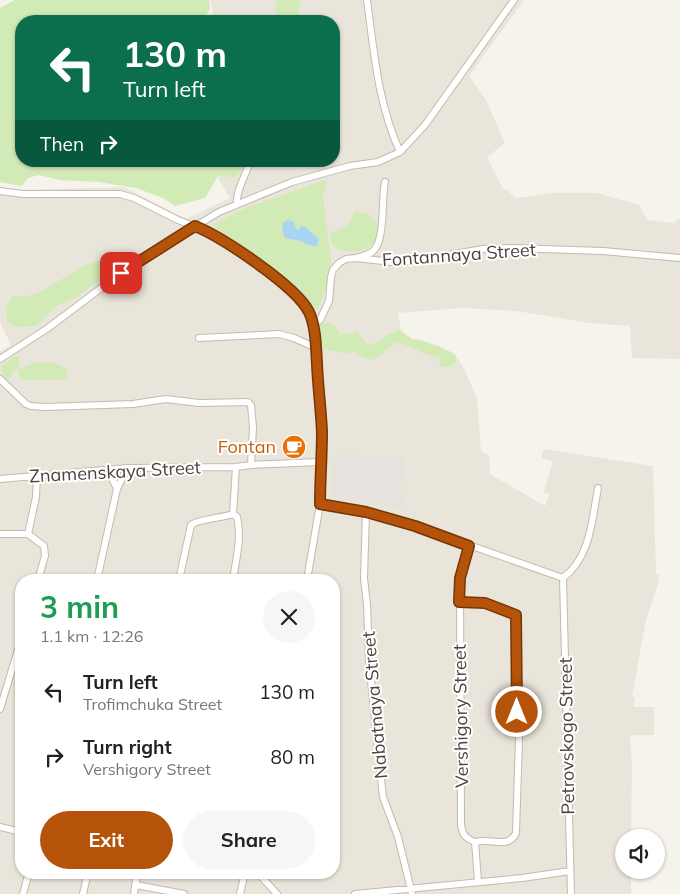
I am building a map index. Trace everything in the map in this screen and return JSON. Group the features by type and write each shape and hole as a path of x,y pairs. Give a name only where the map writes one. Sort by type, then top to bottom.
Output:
{"street":[{"path":"367,0 379,89 391,132 400,152"},
{"path":"0,359 48,328 133,264 195,226 237,204 292,182 350,166 378,162 400,152 426,125 514,0"},
{"path":"237,204 238,190 245,180 248,167"},
{"path":"370,261 380,232 384,182"},
{"path":"0,192 126,195 178,220 214,234 279,280 300,299 309,312 313,325 322,431 320,504 308,574"},
{"name":"Fontannaya Street","path":"356,258 370,261 414,261 483,249 512,248 603,251 680,258"},
{"path":"313,325 320,320 330,301 331,277 336,266 346,259 356,258 372,252"},
{"path":"198,338 279,334 294,338 316,348"},
{"path":"0,379 26,404 45,408 132,404 166,399 200,403 248,402 251,405 253,427 251,465"},
{"name":"Znamenskaya Street","path":"0,479 126,468 236,467 320,462"},
{"path":"234,574 239,548 237,517 233,514 236,467"},
{"path":"98,574 117,488 126,468"},
{"path":"108,469 117,488"},
{"path":"28,534 36,497 37,475"},
{"path":"320,504 366,512 415,526 563,578 572,571 582,558 589,536 598,488"},
{"name":"Nabatnaya Street","path":"366,512 364,578 369,661 383,797 398,837 411,892"},
{"path":"180,574 191,525 195,522 233,514"},
{"path":"0,534 28,534 44,546 45,556 40,574"},
{"name":"Vershigory Street","path":"469,546 460,578 459,602 461,824 465,837 475,842"},
{"name":"Petrovskogo Street","path":"563,578 571,894"},
{"path":"459,602 492,604 504,611 513,612 517,618 519,739 515,812 516,833 506,843 486,839 475,842 478,881"},
{"path":"0,709 15,660"},
{"path":"0,827 15,831"},
{"path":"355,894 411,892 478,881 522,878 570,871"},
{"path":"23,894 27,879"},
{"path":"83,894 86,879"},
{"path":"134,894 136,879"},
{"path":"240,894 243,879"},
{"path":"263,879 277,894"},
{"path":"136,885 184,894"}],"shaded area":[{"path":"210,0 524,0 469,76 486,100 505,143 487,157 503,189 516,198 552,193 597,193 639,205 648,220 673,223 680,218 680,359 632,358 630,326 589,323 516,311 463,308 398,313 401,330 411,340 440,346 458,359 465,370 477,399 481,452 489,455 490,474 545,506 549,494 544,492 553,461 541,458 544,449 653,466 656,574 659,575 658,584 646,620 632,697 635,697 634,707 654,707 654,735 630,735 632,766 631,829 615,829 615,879 631,879 631,894 0,894 0,351 11,345 0,322 0,187 22,190 124,187 186,219 230,198 212,167 340,167 340,15 212,15 213,12"},
{"path":"334,455 404,457 401,495 406,497 404,509 366,502 333,499"}],"green space":[{"path":"15,0 209,0 210,9 206,15 15,15 15,167 242,167 242,170 234,177 218,176 205,198 175,206 163,198 136,188 99,182 60,180 39,175 28,178 22,186 0,182 0,8"},
{"path":"277,0 300,0 299,15 277,15 275,8"},
{"path":"327,179 323,197 331,262 322,300 317,310 281,276 212,225 238,211"},
{"path":"355,211 368,214 377,223 378,233 375,242 365,249 357,251 341,250 334,247 331,241 331,233 347,226"},
{"path":"119,253 123,254 124,257 122,263 77,297 57,306 36,326 15,327 7,321 6,306 13,296 29,296 42,291 83,266"},
{"path":"321,324 335,325 340,334 352,334 357,331 366,343 375,344 387,335 400,330 412,339 438,346 451,352 456,356 456,362 446,367 439,366 441,358 396,342 375,360 365,358 353,351 349,354 325,349 322,345 318,327"},
{"path":"15,356 19,356 18,366 22,369 33,364 45,362 57,364 67,370 68,376 62,380 23,380 20,379 19,370 17,369 9,380 2,373 2,366"}],"water":[{"path":"287,220 294,222 296,229 299,230 301,226 304,226 319,239 317,246 284,237 282,224"}],"place":[{"name":"Fontan","path":"294,447"}],"route":[{"path":"121,273 195,226 214,234 228,243 279,280 300,299 309,312 316,348 322,431 320,504 366,512 415,526 469,546 460,578 459,602 492,604 504,611 513,612 517,618 517,712"}]}
